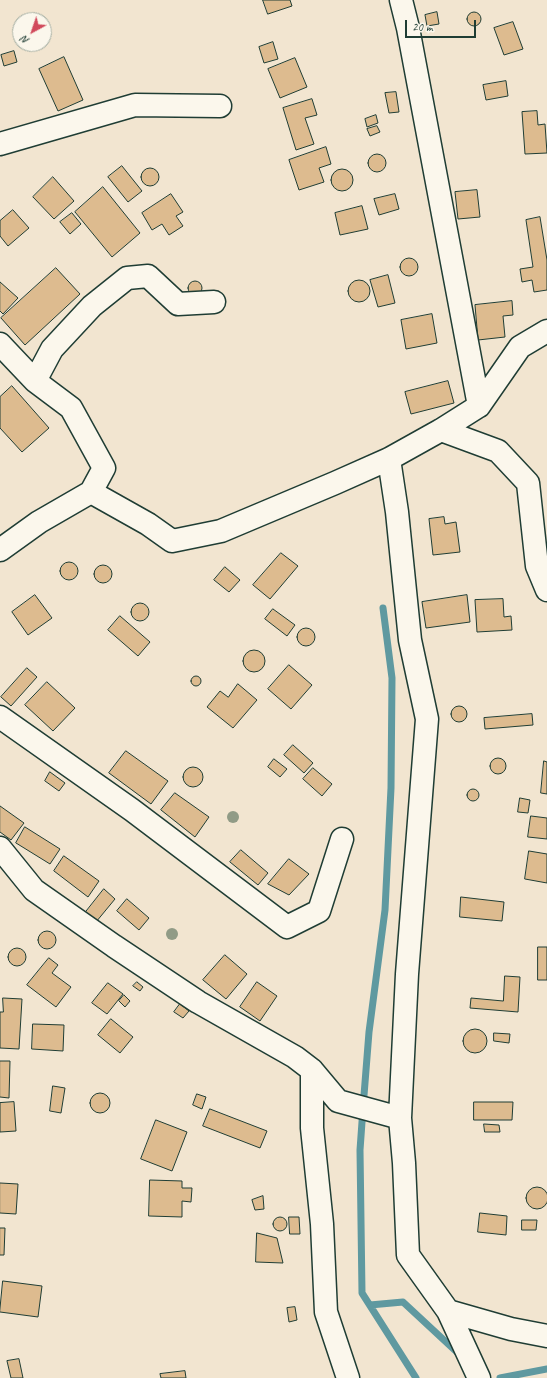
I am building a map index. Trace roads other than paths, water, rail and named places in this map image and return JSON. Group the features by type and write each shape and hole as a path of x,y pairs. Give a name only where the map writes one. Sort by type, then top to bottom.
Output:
{"street":[{"path":"401,0 408,28 479,406"},
{"path":"0,144 135,105 220,106"},
{"path":"35,381 52,349 92,306 127,278 148,276 178,304 214,302"},
{"path":"91,492 148,524 172,540 222,531 389,458 441,430 479,406 520,347 547,331"},
{"path":"0,344 35,381 71,408 104,468 91,492 38,522 0,550"},
{"path":"441,430 498,451 528,483 537,566 547,590"},
{"path":"389,458 397,512 410,640 427,719 407,974 400,1118 404,1163 408,1255 448,1311 479,1378"},
{"path":"0,717 132,810 287,927 319,911 342,839"},
{"path":"0,848 34,890 198,1002 295,1057 312,1070 338,1101 400,1118"},
{"path":"312,1070 312,1128 322,1224 326,1312 348,1378"},
{"path":"448,1311 511,1329 547,1336"}],"waterway":[{"path":"383,608 392,678 391,788 385,910 369,1032 360,1150 362,1293 416,1378"},
{"path":"370,1305 403,1302 460,1355"},
{"path":"500,1378 547,1369"}]}
